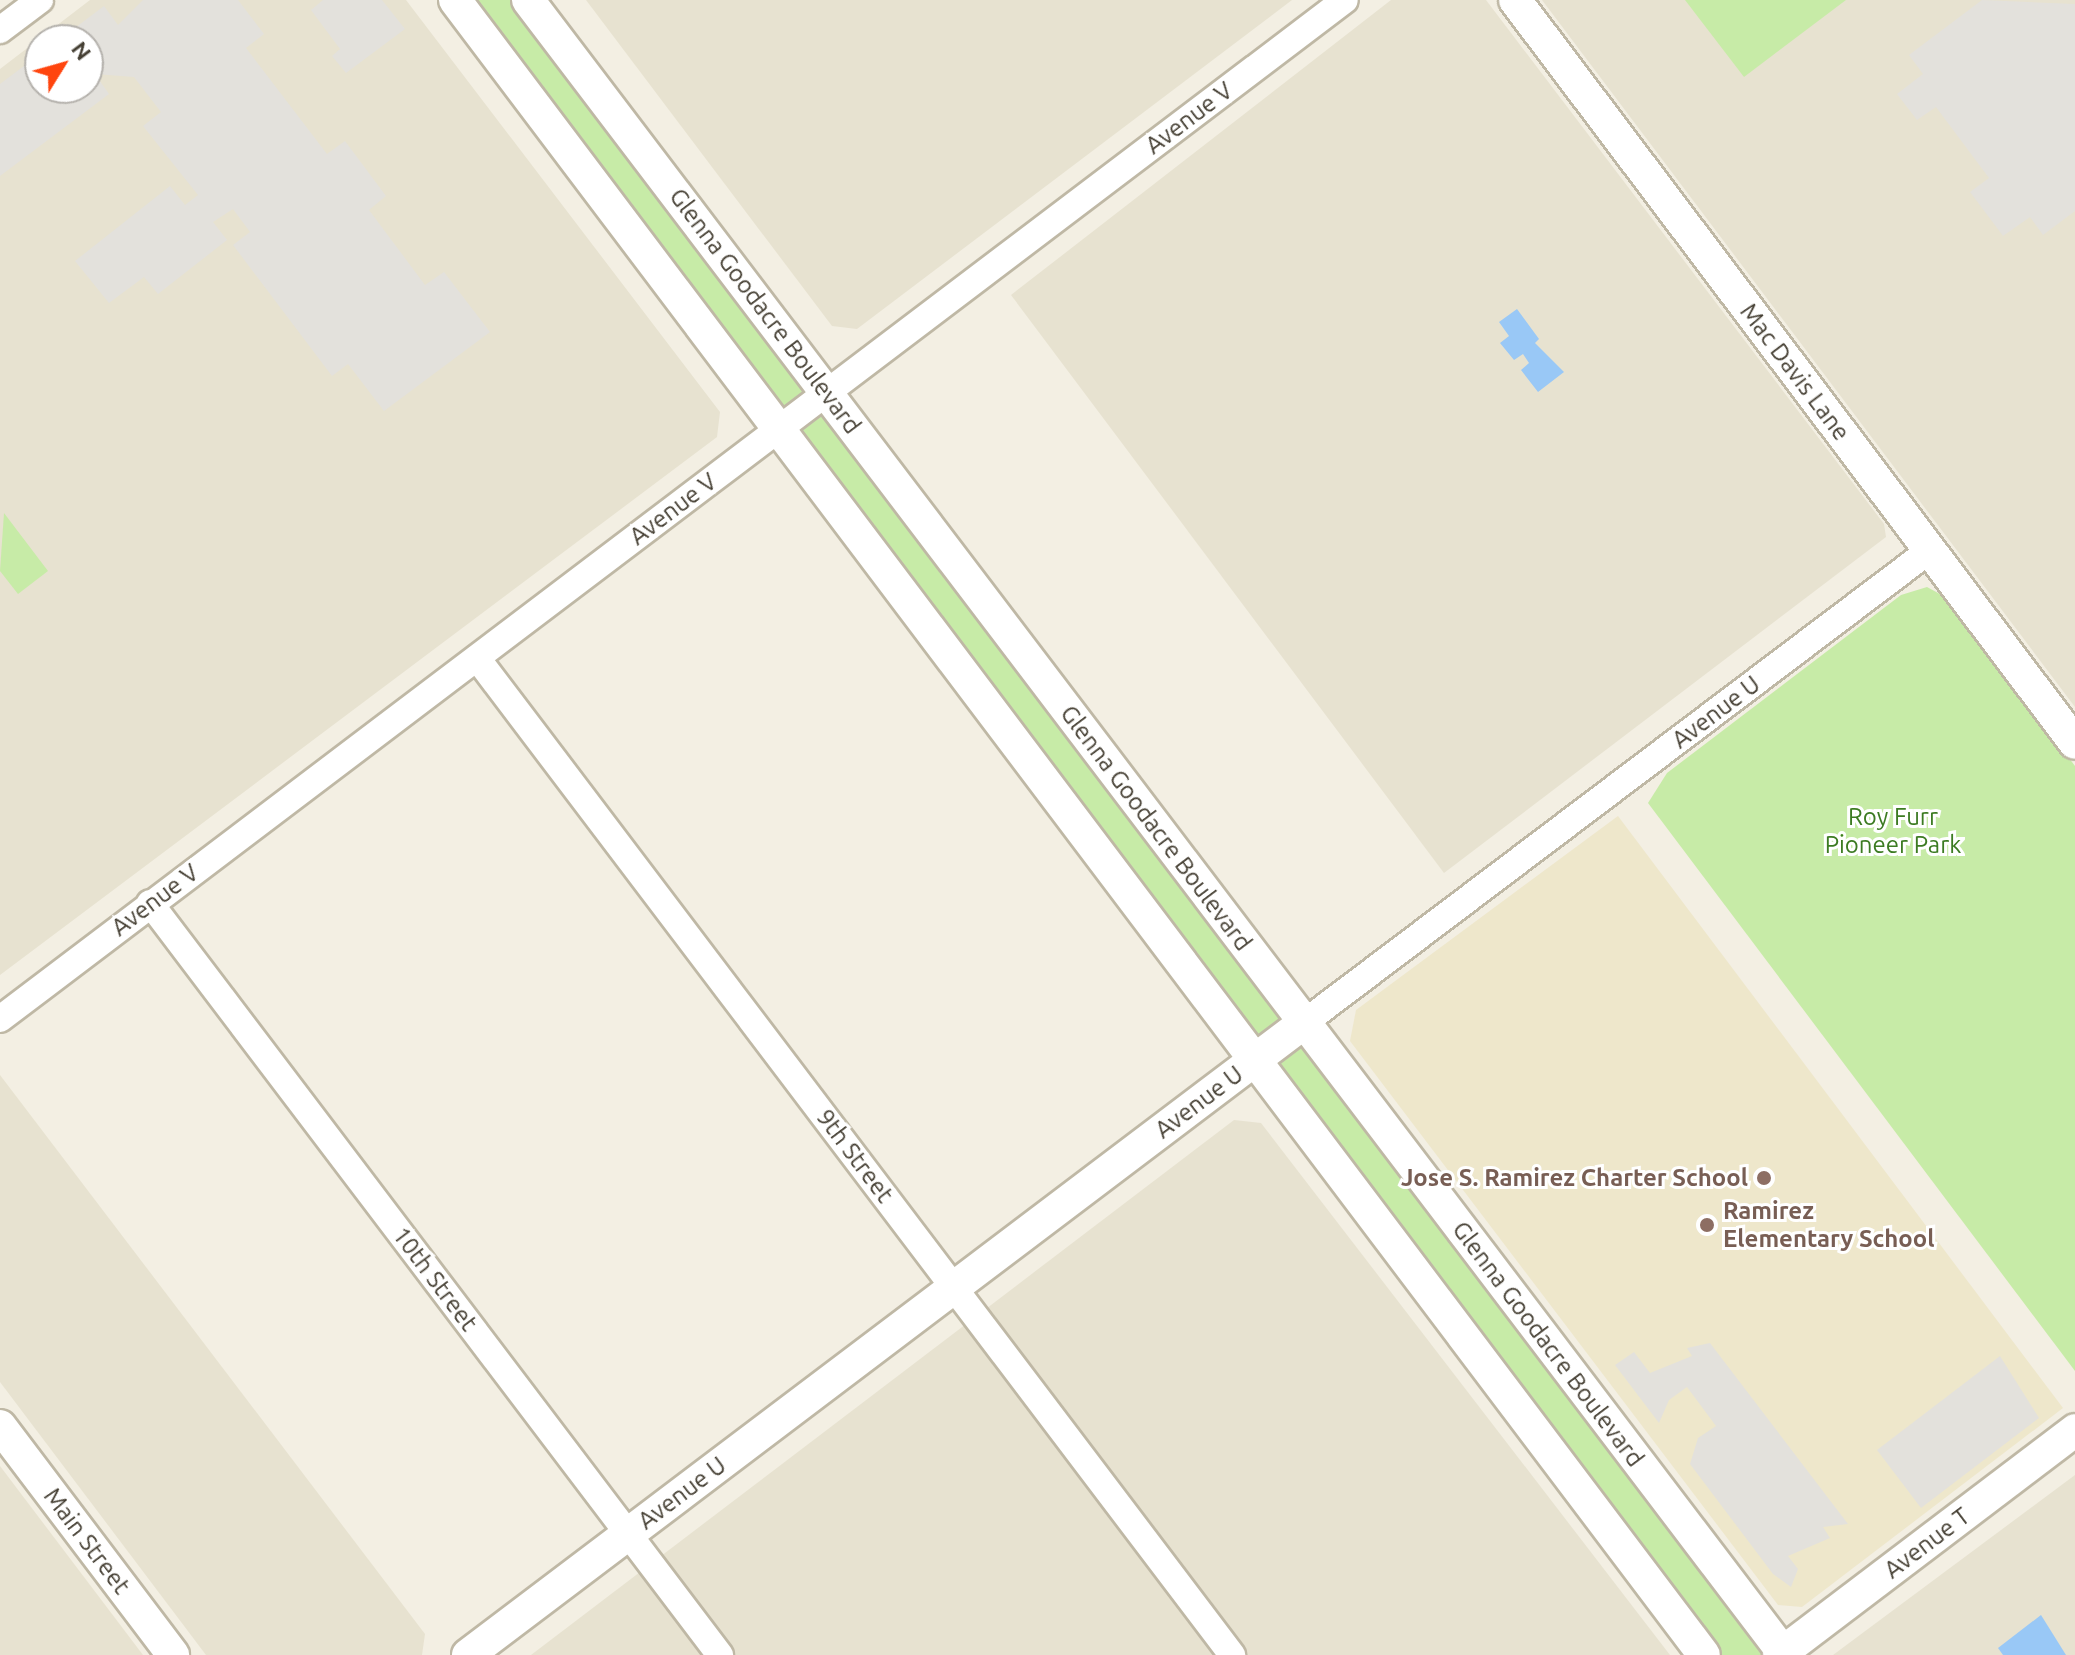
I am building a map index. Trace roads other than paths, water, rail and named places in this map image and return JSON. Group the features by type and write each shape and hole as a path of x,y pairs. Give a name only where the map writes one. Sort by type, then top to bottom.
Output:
{"street":[{"path":"0,30 40,0"},
{"path":"455,0 1704,1655"},
{"name":"Glenna Goodacre Boulevard","path":"528,0 1782,1654"},
{"name":"Avenue V","path":"0,1019 1345,0"},
{"name":"Mac Davis Lane","path":"1515,0 2075,743"},
{"name":"Avenue U","path":"468,1655 1930,550"},
{"name":"9th Street","path":"477,658 1232,1655"},
{"name":"10th Street","path":"150,903 720,1655"},
{"name":"Main Street","path":"0,1426 173,1655"},
{"name":"Avenue T","path":"1782,1654 2075,1430"}],"water":[{"path":"1517,309 1539,339 1535,343 1564,372 1538,392 1521,370 1529,363 1523,354 1514,360 1500,343 1509,336 1499,322"},
{"path":"2041,1615 2066,1655 2003,1655 1998,1648"}],"place":[{"name":"Jose S. Ramirez Charter School","path":"1764,1178"},
{"name":"Ramirez Elementary School","path":"1707,1225"}],"park label":[{"name":"Roy Furr Pioneer Park","path":"1893,831"}]}
